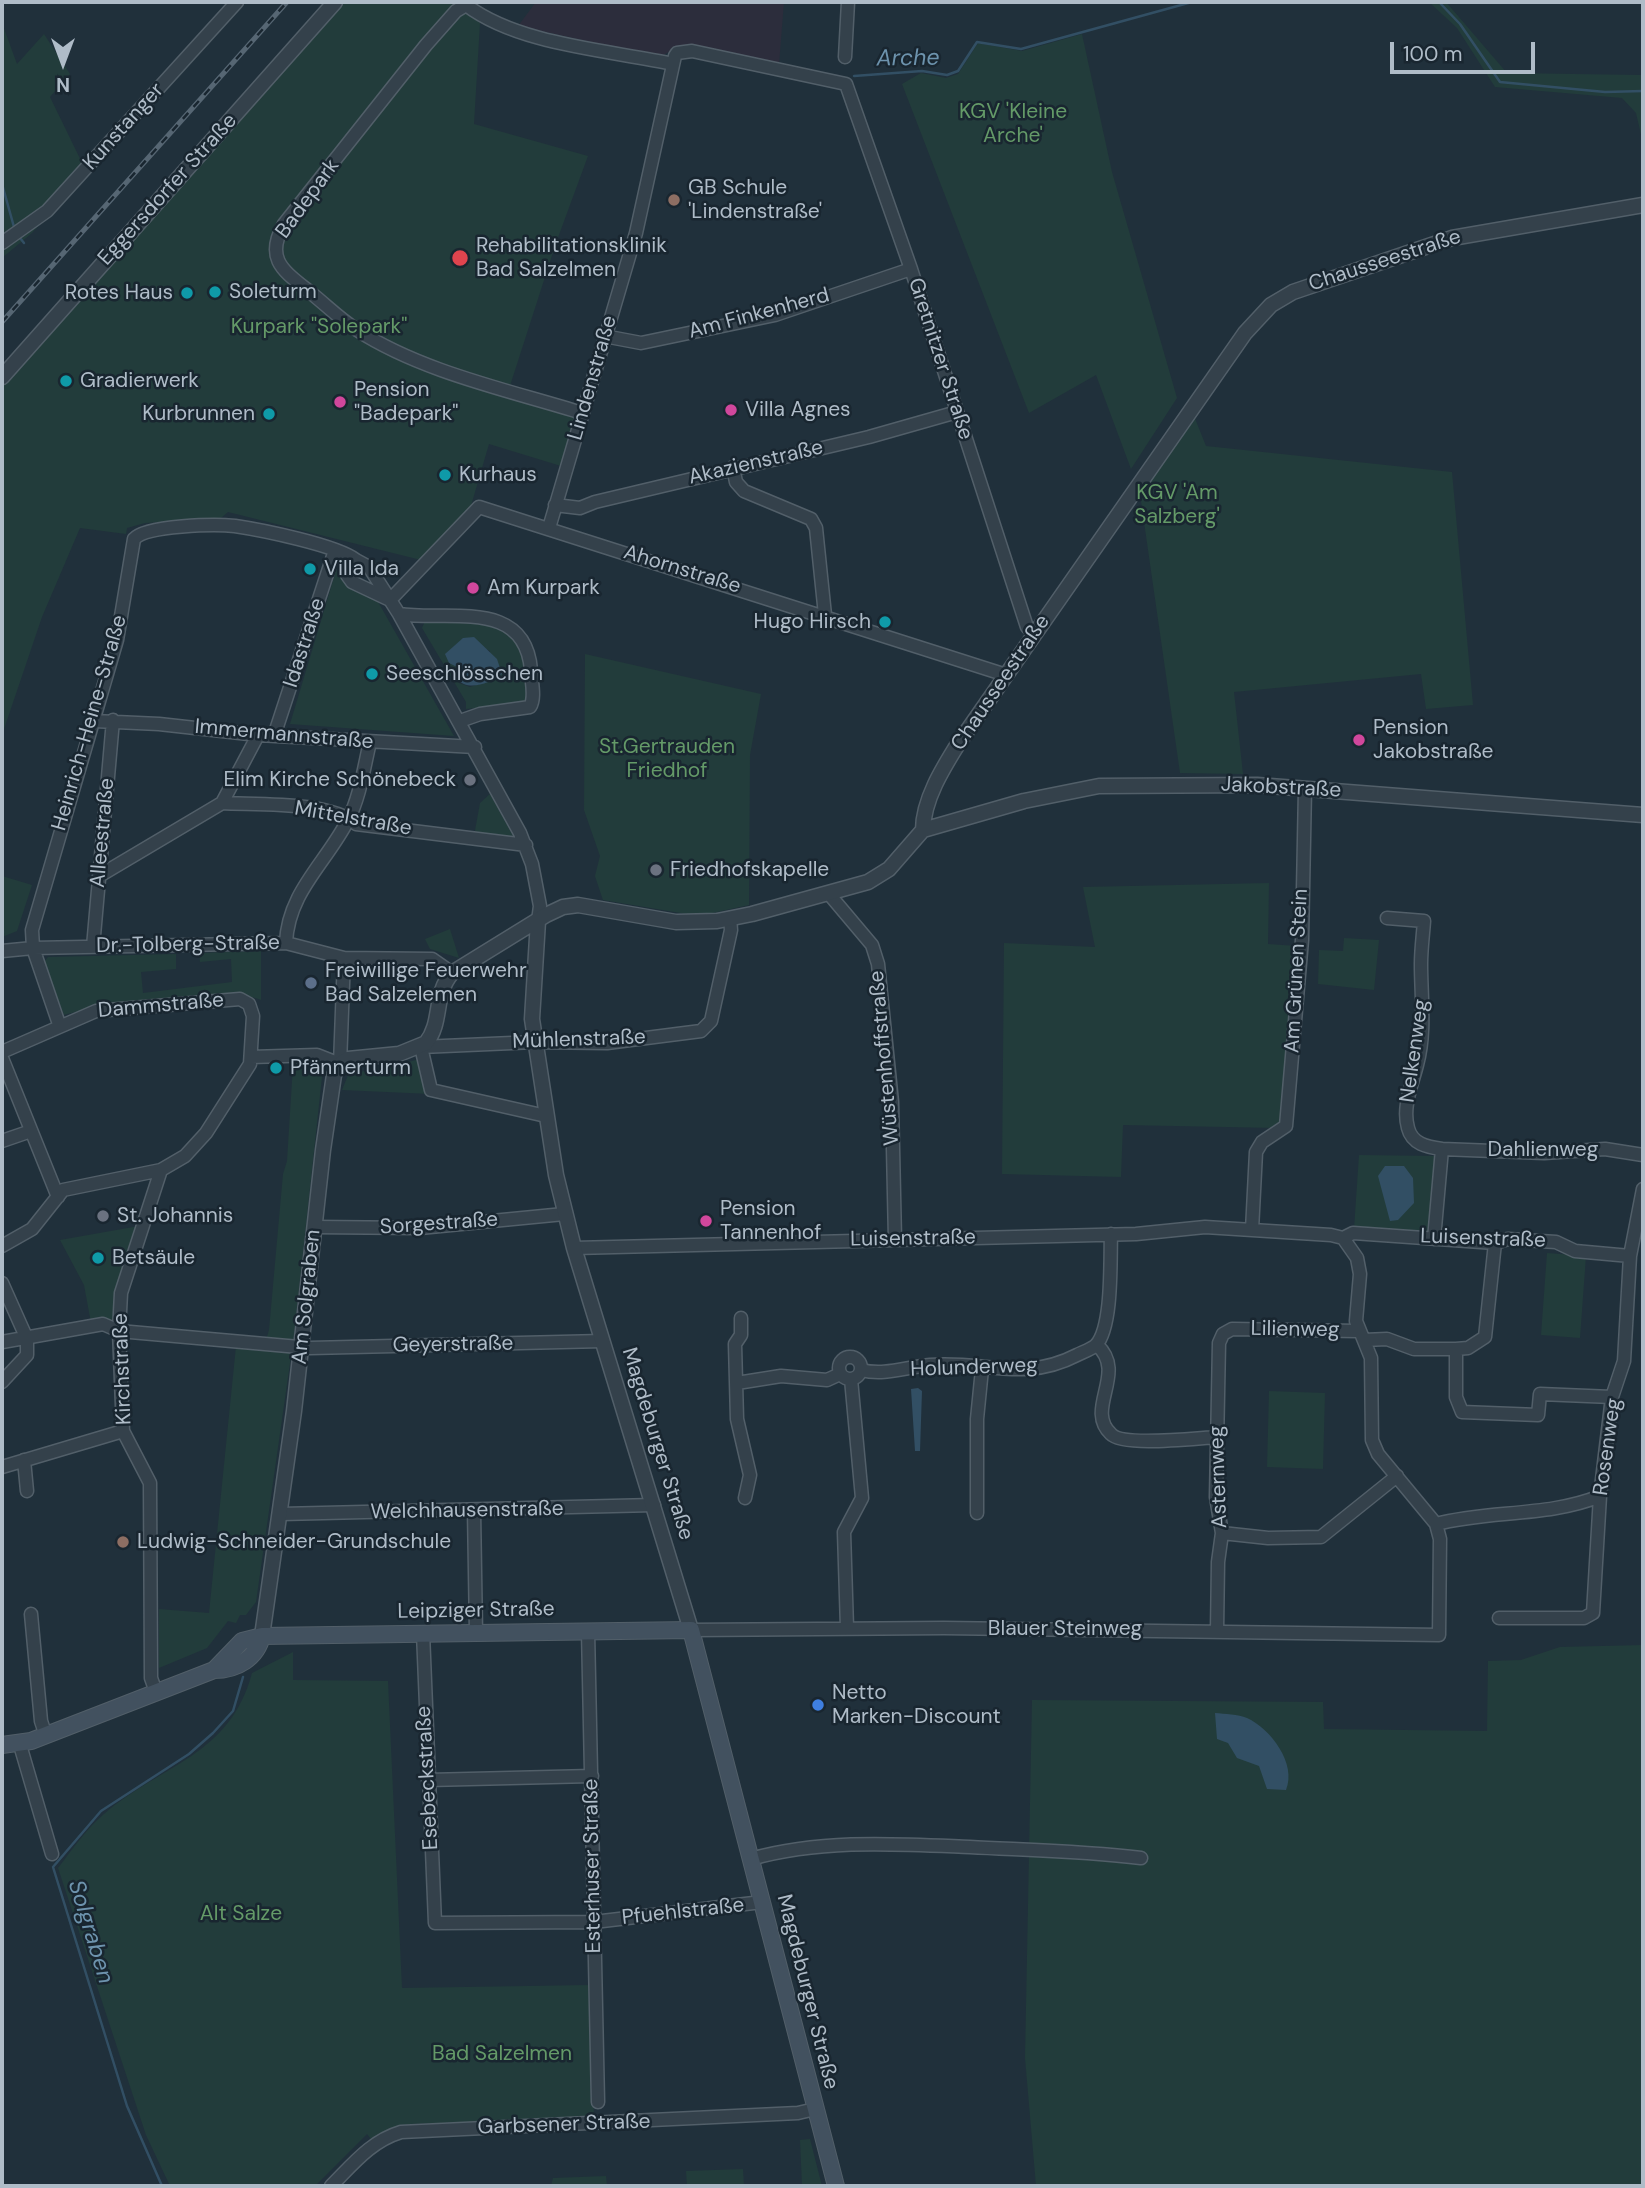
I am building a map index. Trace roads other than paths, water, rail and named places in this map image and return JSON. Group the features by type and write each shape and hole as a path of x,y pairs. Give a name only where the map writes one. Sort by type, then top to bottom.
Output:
{"main road":[{"name":"Leipziger Straße","path":"2,1745 20,1745 46,1736 214,1670 242,1641 262,1636 691,1630"},
{"name":"Magdeburger Straße","path":"691,1630 836,2186"}],"street":[{"name":"Kunstanger","path":"2,243 47,211 237,2"},
{"name":"Eggersdorfer Straße","path":"2,377 335,2"},
{"path":"845,57 848,2"},
{"path":"466,3 491,20 542,37 673,64"},
{"name":"Badepark","path":"466,3 426,45 284,224 276,239 275,255 286,272 356,329 385,346 443,369 582,413"},
{"name":"Gretnitzer Straße","path":"673,64 677,52 692,51 846,84 911,268 1027,627 1034,634"},
{"name":"Lindenstraße","path":"548,528 636,233 673,64"},
{"name":"Chausseestraße","path":"452,973 561,908 578,905 676,922 730,918 829,894 879,876 896,862 923,830 923,819 943,769 1034,634 1245,333 1278,300 1301,289 1465,235 1643,205"},
{"name":"Am Finkenherd","path":"604,335 641,344 775,314 911,268"},
{"name":"Akazienstraße","path":"555,505 580,508 733,467 869,437 957,412"},
{"path":"733,467 736,482 744,491 811,519 816,528 825,615"},
{"name":"Ahornstraße","path":"390,600 479,507 825,615 1006,675"},
{"name":"Heinrich-Heine-Straße","path":"59,1024 33,948 32,930 117,640 132,543 143,531 236,526 335,550 356,560"},
{"name":"Idastraße","path":"274,736 335,550"},
{"name":"Magdeburger Straße","path":"390,600 349,578 347,567 356,560 369,567 399,614 475,747 526,845 540,906 532,1005 535,1042 564,1214 691,1630"},
{"path":"399,614 467,615 493,620 507,626 527,648 532,690 530,707 480,714 460,721"},
{"name":"Immermannstraße","path":"94,721 113,720 258,736 475,747"},
{"name":"Alleestraße","path":"93,947 113,720"},
{"path":"99,876 222,803 258,736"},
{"path":"286,943 290,912 300,890 349,818 370,742"},
{"name":"Jakobstraße","path":"923,830 1011,804 1099,786 1196,784 1305,789 1643,815"},
{"name":"Am Grünen Stein","path":"1252,1230 1256,1152 1262,1142 1286,1126 1302,940 1305,789"},
{"name":"Mittelstraße","path":"222,803 307,808 349,818 356,824 526,845"},
{"name":"Wüstenhoffstraße","path":"829,894 872,945 881,990 891,1089 895,1240"},
{"name":"Mühlenstraße","path":"421,1047 535,1042 607,1043 708,1027 732,930 730,918"},
{"name":"Nelkenweg","path":"1387,918 1424,921 1421,964 1424,995 1417,1064 1410,1084 1406,1118 1408,1130 1415,1140 1426,1147 1442,1149"},
{"name":"Dr.-Tolberg-Straße","path":"2,951 33,948 286,943 344,958 432,959 452,973"},
{"name":"Am Solgraben","path":"262,1636 302,1348 331,1088 340,1064 344,958"},
{"path":"2,1246 32,1229 58,1197 73,1186 161,1170 186,1156 206,1133 246,1073 251,1057 317,1055 340,1064 348,1059 389,1056 421,1047 433,1031 442,985 452,973"},
{"name":"Dammstraße","path":"2,1052 31,1041 59,1024 96,1011 232,999 246,1001 253,1016 251,1057"},
{"path":"421,1047 432,1090 546,1116"},
{"path":"2,1058 58,1197"},
{"path":"2,1141 31,1130"},
{"path":"1434,1239 1442,1149"},
{"name":"Dahlienweg","path":"1442,1149 1544,1153 1605,1149 1643,1155"},
{"name":"Kirchstraße","path":"156,1692 150,1678 150,1483 122,1431 119,1331 121,1293 161,1170"},
{"name":"Rosenweg","path":"1499,1618 1584,1618 1593,1613 1600,1496 1612,1397 1624,1361 1630,1256 1643,1189"},
{"name":"Sorgestraße","path":"314,1227 420,1228 564,1214"},
{"name":"Luisenstraße","path":"574,1248 1111,1234 1205,1227 1343,1238 1353,1233 1495,1243 1508,1239 1556,1242 1576,1251 1630,1256"},
{"path":"1111,1234 1106,1322 1097,1345 1102,1349 1108,1372 1108,1390 1100,1417 1103,1427 1115,1438 1132,1443 1217,1437"},
{"path":"1343,1238 1352,1248 1359,1266 1361,1336 1371,1358 1371,1440 1378,1454 1436,1524 1468,1516 1576,1506 1600,1496"},
{"path":"1495,1243 1485,1337 1468,1348 1456,1349 1456,1397 1462,1412 1538,1415 1540,1394 1612,1397"},
{"path":"2,1283 27,1339 27,1355 2,1382"},
{"path":"740,1318 741,1335 735,1344 737,1419 750,1475 745,1498"},
{"name":"Geyerstraße","path":"2,1342 103,1324 119,1331 302,1348 603,1342"},
{"name":"Lilienweg","path":"1232,1329 1361,1336 1387,1339 1414,1349 1456,1349"},
{"name":"Asternweg","path":"1217,1631 1218,1562 1222,1533 1216,1497 1219,1343 1223,1334 1232,1329"},
{"name":"Holunderweg","path":"737,1383 781,1376 834,1379 850,1374 887,1372 930,1365 982,1369 1041,1367 1070,1358 1097,1345"},
{"path":"978,1513 978,1419 982,1369"},
{"path":"847,1628 844,1532 862,1498 850,1374"},
{"path":"2,1467 122,1431"},
{"path":"24,1460 27,1491"},
{"path":"1222,1533 1268,1538 1321,1537 1397,1476"},
{"name":"Welchhausenstraße","path":"281,1514 654,1505"},
{"path":"474,1510 476,1633"},
{"name":"Blauer Steinweg","path":"691,1630 847,1628 1439,1635 1440,1539 1436,1524"},
{"path":"31,1614 41,1721 46,1736"},
{"name":"Esterhuser Straße","path":"589,1631 598,2102"},
{"name":"Esebeckstraße","path":"423,1633 435,1923"},
{"path":"20,1745 52,1854"},
{"path":"428,1780 592,1776"},
{"path":"751,1859 799,1847 849,1845 1050,1850 1141,1858"},
{"name":"Pfuehlstraße","path":"435,1923 594,1922 762,1902"},
{"name":"Garbsener Straße","path":"331,2186 383,2137 401,2132 666,2121 798,2113 816,2109"}],"waterway":[{"name":"Arche","path":"854,76 922,71 947,75 958,71 977,42 1021,49 1192,2"},
{"name":"Arche","path":"1439,2 1460,24 1500,82 1605,92 1643,91"},
{"path":"2,184 14,227"},
{"path":"20,238 24,243"},
{"name":"Solgraben","path":"162,2186 127,2106 53,1867 101,1811 189,1754 213,1733 233,1711 243,1677"}],"railway":[{"path":"2,322 287,2"}],"place":[{"name":"GB Schule 'Lindenstraße'","path":"674,200"},
{"name":"Rehabilitationsklinik Bad Salzelmen","path":"460,258"},
{"name":"Soleturm","path":"215,292"},
{"name":"Rotes Haus","path":"187,293"},
{"name":"Gradierwerk","path":"66,381"},
{"name":"Pension \"Badepark\"","path":"340,402"},
{"name":"Villa Agnes","path":"731,410"},
{"name":"Kurbrunnen","path":"269,414"},
{"name":"Kurhaus","path":"445,475"},
{"name":"Villa Ida","path":"310,569"},
{"name":"Am Kurpark","path":"473,588"},
{"name":"Hugo Hirsch","path":"885,622"},
{"name":"Seeschlösschen","path":"372,674"},
{"name":"Pension Jakobstraße","path":"1359,740"},
{"name":"Elim Kirche Schönebeck","path":"470,780"},
{"name":"Friedhofskapelle","path":"656,870"},
{"name":"Freiwillige Feuerwehr Bad Salzelemen","path":"311,983"},
{"name":"Pfännerturm","path":"276,1068"},
{"name":"St. Johannis","path":"103,1216"},
{"name":"Pension Tannenhof","path":"706,1221"},
{"name":"Betsäule","path":"98,1258"},
{"name":"Ludwig-Schneider-Grundschule","path":"123,1542"},
{"name":"Netto Marken-Discount","path":"818,1705"}],"park label":[{"name":"KGV 'Kleine Arche'","path":"1013,124"},
{"name":"Kurpark \"Solepark\"","path":"319,327"},
{"name":"KGV 'Am Salzberg'","path":"1177,505"},
{"name":"St.Gertrauden Friedhof","path":"667,759"},
{"name":"Alt Salze","path":"241,1914"},
{"name":"Bad Salzelmen","path":"502,2054"}]}
